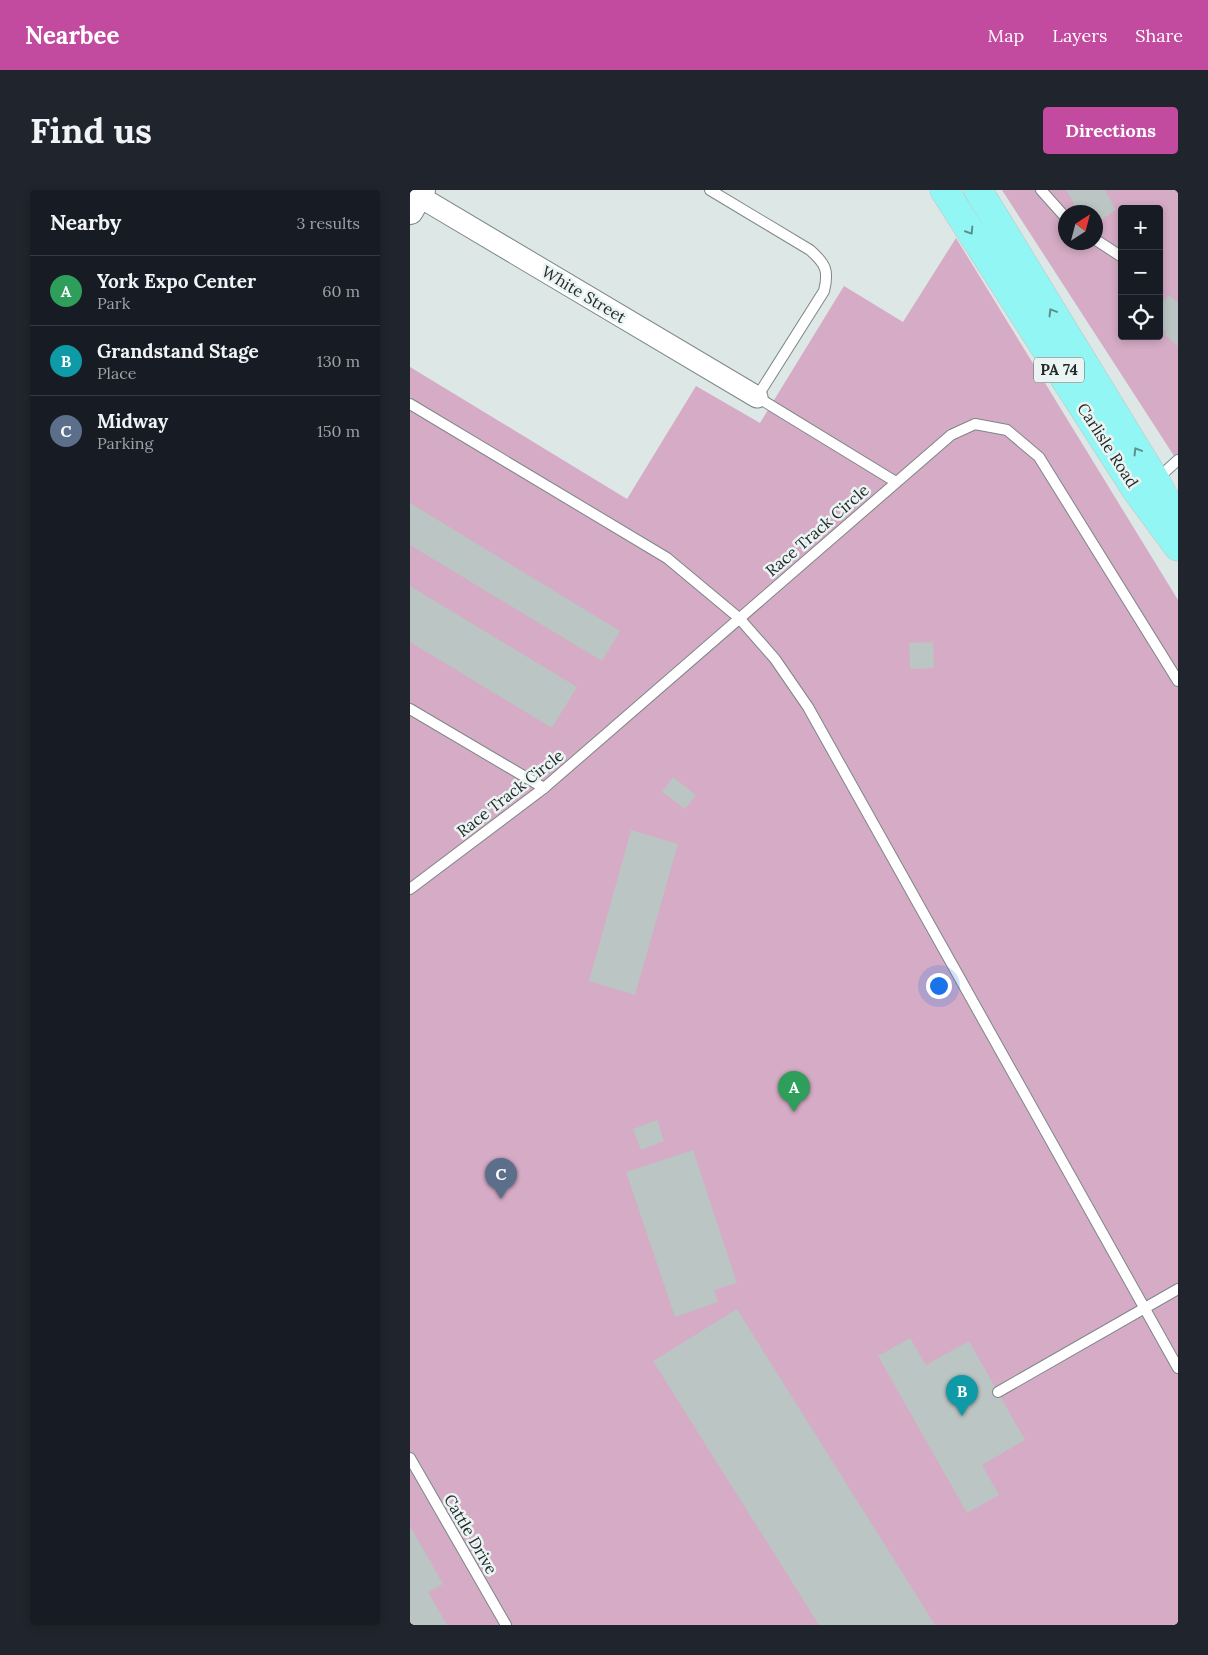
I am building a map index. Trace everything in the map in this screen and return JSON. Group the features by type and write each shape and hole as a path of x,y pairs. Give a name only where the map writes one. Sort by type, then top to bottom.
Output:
{"main road":[{"name":"Carlisle Road","path":"944,190 1136,490 1178,547"},
{"path":"969,190 1022,263"},
{"name":"Carlisle Road","path":"978,190 1156,481 1178,524"}],"street":[{"name":"White Street","path":"415,197 757,397"}],"lane":[{"path":"710,190 810,250 822,260 828,276 824,291 757,397 896,482"},
{"path":"1041,190 1058,209"},
{"path":"1103,245 1118,255"},
{"path":"410,404 667,558 739,618 775,659 808,707 1178,1368"},
{"name":"Race Track Circle","path":"410,889 544,788 951,435 974,424 1007,430 1039,457 1178,681"},
{"path":"1156,481 1178,460"},
{"path":"410,710 544,788"},
{"path":"998,1392 1178,1289"},
{"name":"Cattle Drive","path":"410,1458 506,1625"}],"shaded area":[{"path":"1002,190 1178,190 1178,462"},
{"path":"956,238 1178,600 1178,1625 410,1625 410,367 627,499 696,386 760,423 844,286 903,322"}],"building":[{"path":"1066,190 1105,190 1116,210 1103,218 1103,205 1075,205"},
{"path":"1169,295 1178,303 1178,346 1164,334 1166,332 1163,330 1163,302"},
{"path":"410,503 620,631 602,661 410,545"},
{"path":"410,586 577,687 552,728 410,642"},
{"path":"933,642 934,668 910,669 909,643"},
{"path":"673,777 696,795 685,809 662,792"},
{"path":"631,830 678,844 635,995 589,981"},
{"path":"657,1120 664,1141 641,1150 633,1129"},
{"path":"693,1150 737,1283 714,1290 718,1302 675,1317 626,1172"},
{"path":"737,1309 935,1625 819,1625 653,1361"},
{"path":"910,1338 926,1365 969,1341 1025,1440 982,1465 999,1495 967,1513 878,1356"},
{"path":"410,1526 443,1584 428,1592 447,1625 410,1625"}],"place":[{"name":"York Expo Center","path":"794,1112"},
{"name":"Midway","path":"501,1199"},
{"name":"Grandstand Stage","path":"962,1416"}]}
